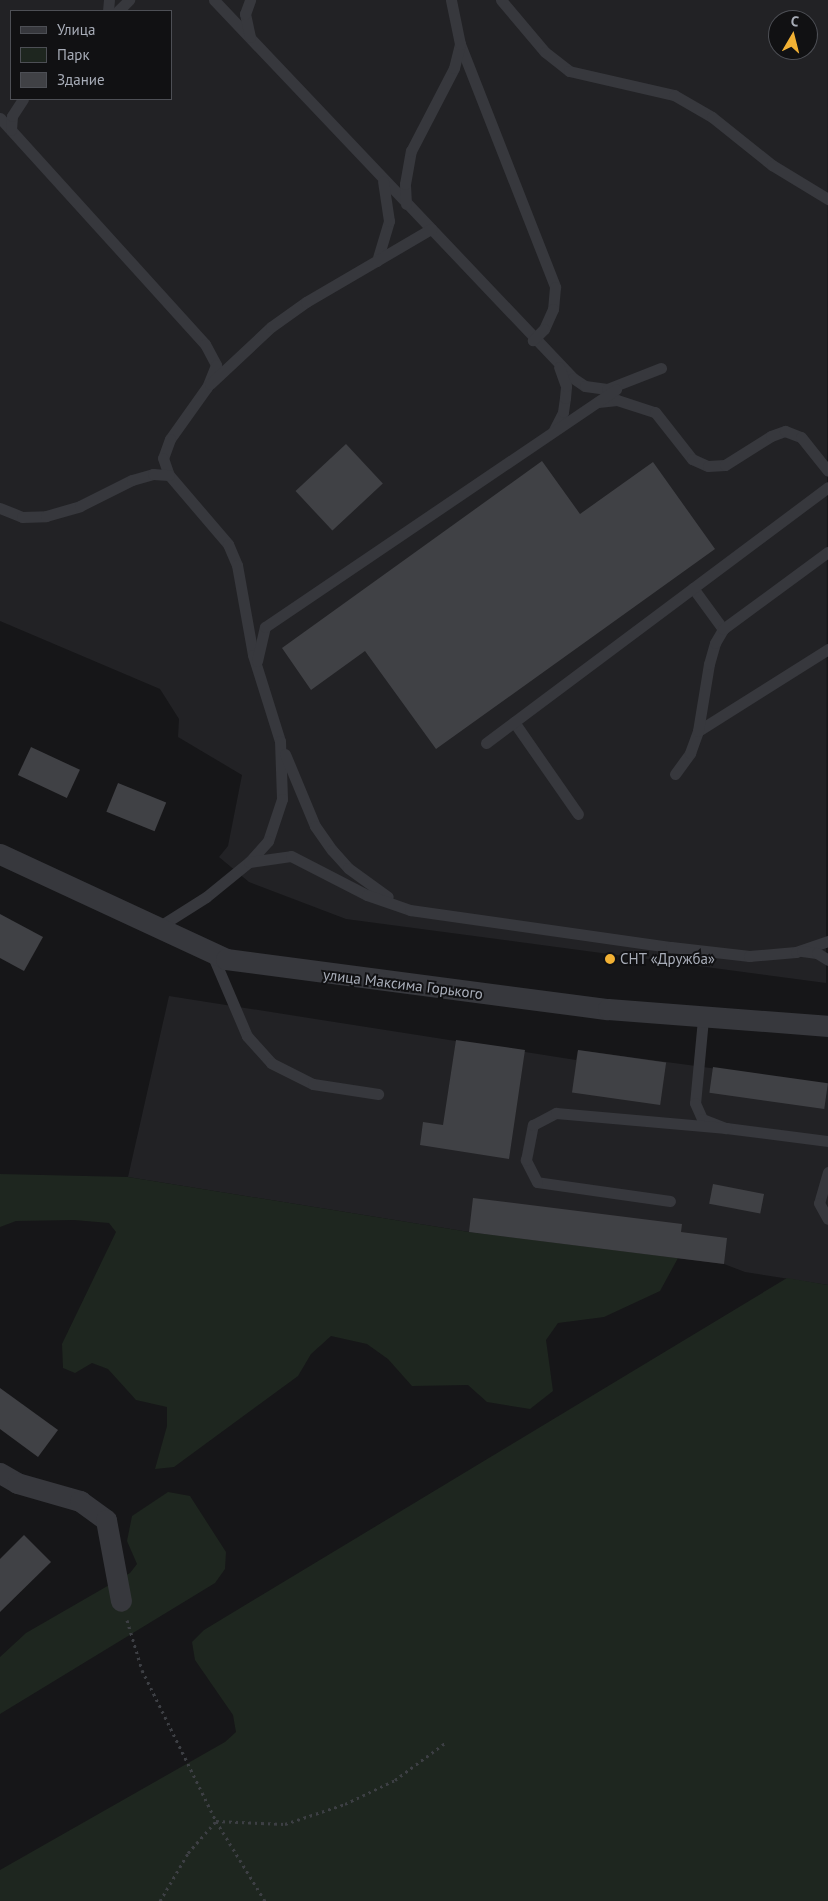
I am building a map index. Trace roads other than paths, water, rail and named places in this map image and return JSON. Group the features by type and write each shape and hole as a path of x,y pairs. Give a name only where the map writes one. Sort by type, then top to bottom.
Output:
{"street":[{"name":"улица Максима Горького","path":"0,854 212,954 299,971 703,1018 828,1026"},
{"path":"0,1474 16,1483 80,1501 106,1520 122,1601"}],"lane":[{"path":"119,10 129,0"},
{"path":"214,0 558,365 585,386 598,390 622,386"},
{"path":"250,0 245,14 252,41"},
{"path":"451,0 460,44 555,288 553,309 533,340"},
{"path":"501,0 545,52 569,71 674,95 712,117 772,165 828,199"},
{"path":"406,204 405,184 412,151 454,68 460,44"},
{"path":"11,130 12,116 22,100"},
{"path":"0,118 206,344 216,365 207,387"},
{"path":"377,261 389,222 382,180"},
{"path":"410,910 368,885 332,850 316,826 280,740 256,666 237,565 228,544 169,475 163,458 170,439 207,387 271,327 431,229"},
{"path":"551,434 563,412 565,398 566,386 558,365"},
{"path":"256,666 265,627 596,402 622,386 661,368"},
{"path":"596,402 617,400 655,412 692,458 708,466 725,465 770,436 785,431 801,437 828,471"},
{"path":"0,508 22,517 46,516 80,506 132,480 153,474 169,475"},
{"path":"486,743 828,487"},
{"path":"675,774 690,752 698,731 711,657 723,629 828,552"},
{"path":"693,588 723,629"},
{"path":"698,731 828,649"},
{"path":"514,722 578,814"},
{"path":"157,928 206,897 249,862 268,841 278,817 283,776 280,740"},
{"path":"249,862 291,856 367,894 410,910 749,956 796,952 817,953 828,960"},
{"path":"796,952 828,941"},
{"path":"212,954 247,1036 271,1063 313,1084 378,1094"},
{"path":"703,1018 697,1113 710,1125 726,1128"},
{"path":"670,1201 538,1182 526,1160 533,1124 556,1113 726,1128 828,1141"},
{"path":"828,1172 819,1203 828,1218"}],"place":[{"name":"СНТ «Дружба»","path":"610,959"}]}
